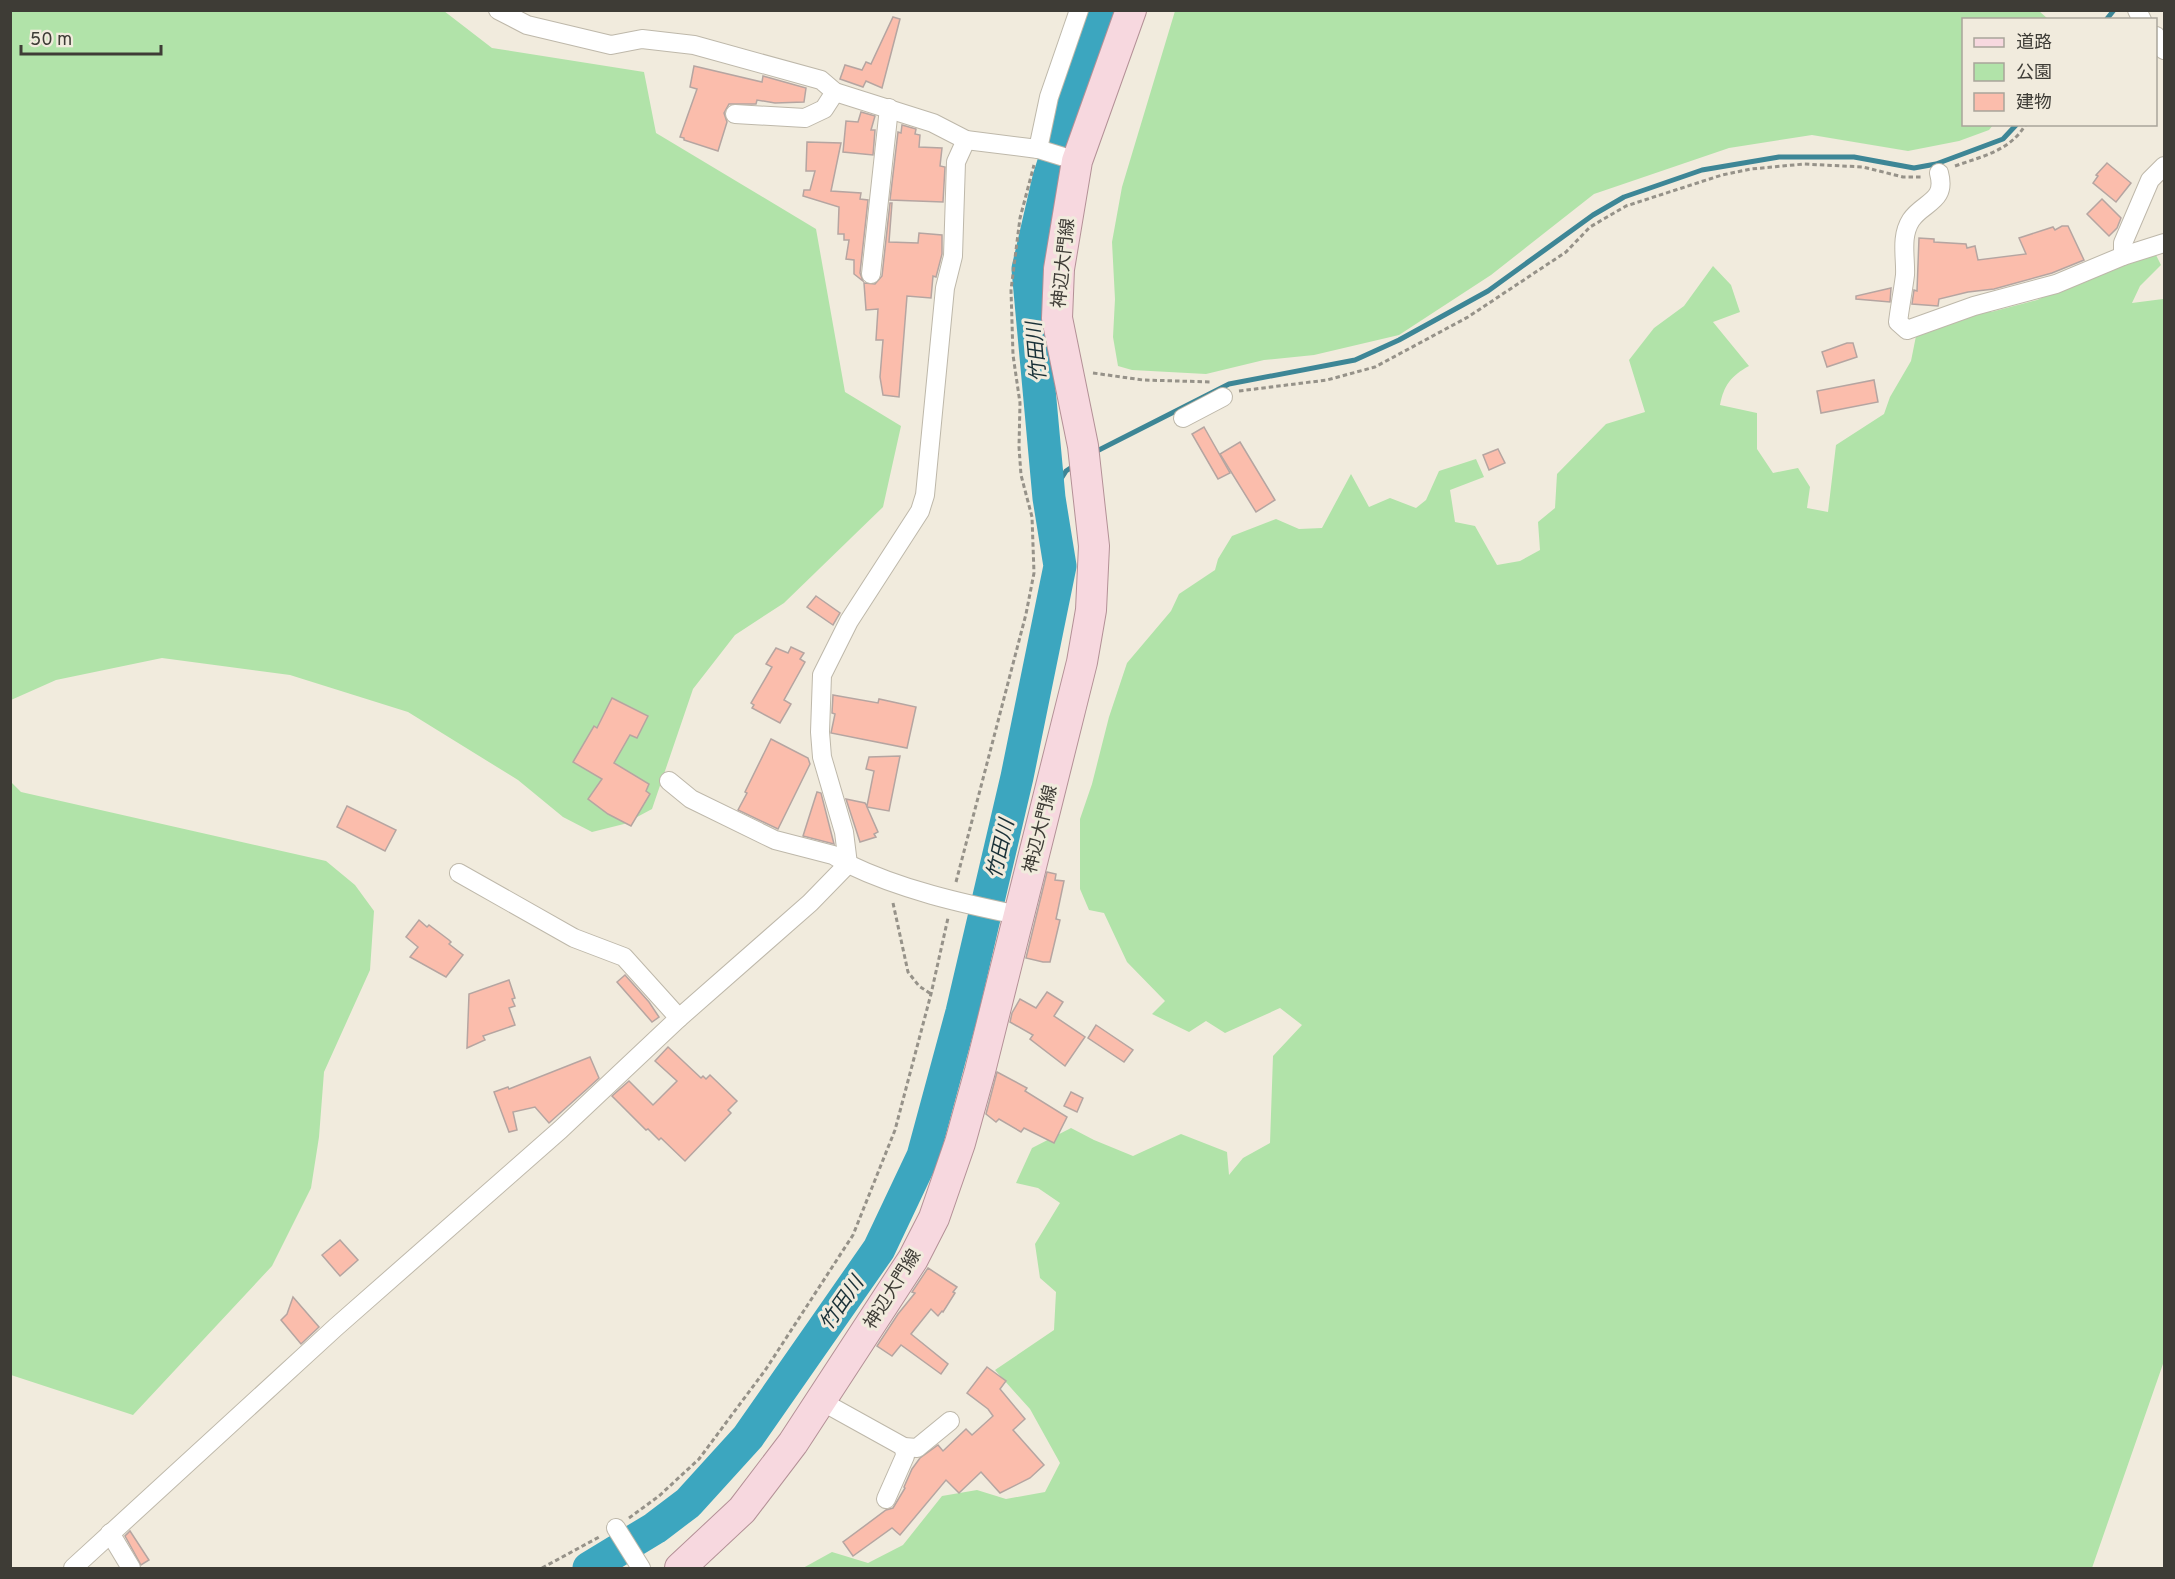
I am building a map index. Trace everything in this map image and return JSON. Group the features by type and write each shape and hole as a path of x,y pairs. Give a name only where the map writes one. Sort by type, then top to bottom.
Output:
{"main road":[{"name":"神辺大門線","path":"680,1569 742,1510 793,1443 913,1259 933,1218 966,1123 1012,913 1082,662 1091,610 1094,546 1085,459 1057,318 1059,268 1071,159 1131,10"}],"street":[{"path":"498,10 526,25 611,45 642,39 694,45 821,80 835,92 933,123 966,140 1040,150 1071,159"},
{"path":"1040,150 1049,97 1079,10"},
{"path":"735,114 805,118 824,109 835,92"},
{"path":"871,274 889,108"},
{"path":"848,864 844,832 822,757 820,732 822,675 849,621 920,511 925,495 945,288 953,256 956,162 966,140"},
{"path":"2123,256 2123,243 2150,180 2164,166"},
{"path":"1939,172 1942,183 1940,192 1911,221 1904,246 1905,276 1898,322 1906,330 1974,306 2056,284 2123,256 2164,243"},
{"path":"1183,418 1219,391"},
{"path":"669,781 691,799 776,840 833,855 889,882 1012,913"},
{"path":"73,1569 345,1319 560,1130 680,1018 810,903 848,864"},
{"path":"459,873 574,938 624,957 680,1018"},
{"path":"820,1401 904,1447 917,1448 950,1421"},
{"path":"886,1499 905,1456 904,1447"},
{"path":"618,1531 641,1569"},
{"path":"110,1533 131,1569"}],"path":[{"path":"1067,369 1143,380 1214,382 1219,391 1328,380 1375,367 1468,317 1566,252 1590,227 1626,206 1722,175 1751,169 1804,164 1863,167 1903,177 1929,177 1946,168 2003,148 2011,143 2024,126"},
{"path":"542,1569 618,1531 699,1460 766,1369 852,1235 896,1130 1026,614 1034,573 1032,517 1021,475 1020,403 1013,355 1011,291 1020,218 1040,150"},
{"path":"889,882 908,972 919,986 931,994"}],"green space":[{"path":"11,11 444,11 492,48 644,72 656,133 816,229 845,392 901,426 883,507 784,603 735,635 693,689 652,809 624,824 592,832 563,817 518,780 408,712 290,675 162,658 56,680 11,700"},
{"path":"1175,11 2039,11 2047,18 1962,18 1962,126 1992,126 1989,130 1959,141 1908,151 1812,135 1729,148 1594,194 1491,275 1399,335 1314,355 1264,360 1206,374 1132,370 1118,366 1113,337 1115,299 1112,242 1122,187"},
{"path":"2155,253 2161,265 2140,286 2132,303 2163,299 2164,294 2164,1361 2092,1568 803,1568 832,1552 868,1563 903,1545 942,1496 977,1490 1006,1499 1045,1492 1060,1463 1030,1409 995,1370 1054,1330 1056,1292 1040,1278 1035,1244 1060,1203 1038,1188 1016,1183 1032,1148 1071,1128 1133,1156 1181,1134 1227,1152 1229,1175 1243,1158 1270,1143 1273,1056 1302,1025 1280,1008 1225,1033 1206,1021 1189,1032 1152,1014 1165,1001 1127,962 1104,913 1089,910 1080,889 1080,819 1127,663 1171,611 1179,594 1215,570 1218,559 1232,536 1276,519 1299,529 1322,528 1351,474 1369,507 1390,498 1416,508 1426,500 1439,471 1476,459 1484,477 1450,490 1455,522 1475,526 1497,565 1520,561 1540,550 1538,522 1555,508 1557,474 1606,424 1645,412 1629,360 1654,328 1684,306 1713,266 1731,285 1740,312 1713,322 1749,366 1729,382 1720,405 1757,413 1757,449 1773,473 1798,468 1810,487 1807,508 1828,512 1836,445 1884,414 1890,397 1911,361 1917,331 1973,310 1991,312 2037,300 2081,280"},
{"path":"10,781 21,792 326,861 355,885 374,911 370,970 324,1072 319,1137 311,1188 272,1266 133,1415 11,1375"}],"building":[{"path":"893,17 900,19 882,88 866,81 863,87 840,79 845,65 862,70 866,62 871,64"},
{"path":"694,66 762,82 763,76 806,88 804,102 775,103 757,100 756,104 729,104 724,113 727,122 718,151 684,140 680,137 697,89 690,87"},
{"path":"861,112 875,116 871,130 875,130 873,155 843,152 846,121 858,122"},
{"path":"902,125 916,129 915,134 920,135 919,147 942,148 940,166 945,167 943,202 890,200 898,132 901,133"},
{"path":"807,142 841,143 831,191 861,193 860,199 868,200 860,273 863,281 854,274 854,260 846,259 849,240 844,240 844,234 838,234 839,207 803,196 804,190 810,190 815,171 806,171"},
{"path":"2107,163 2131,183 2116,202 2093,183 2098,176 2096,175"},
{"path":"2102,199 2121,218 2117,228 2109,236 2087,214"},
{"path":"890,203 892,203 889,242 918,243 919,233 942,235 942,254 936,277 933,276 931,298 907,296 899,397 883,395 880,377 883,340 876,340 878,309 866,310 864,283 875,284 882,276"},
{"path":"2068,226 2084,260 2052,273 1994,289 1939,299 1938,306 1912,304 1914,290 1917,291 1919,238 1934,239 1934,242 1966,244 1967,248 1975,246 1978,260 2026,254 2019,238 2053,227 2055,230"},
{"path":"1891,288 1890,302 1856,299 1856,296"},
{"path":"1853,343 1857,357 1827,367 1822,352"},
{"path":"1874,380 1878,402 1821,413 1817,391"},
{"path":"1204,427 1230,473 1218,479 1192,434"},
{"path":"1240,442 1275,500 1256,512 1220,454"},
{"path":"1498,449 1505,463 1489,470 1483,455"},
{"path":"816,596 840,613 833,625 807,607"},
{"path":"791,647 804,653 800,659 805,662 784,700 791,704 780,723 752,708 754,705 751,703 772,667 766,664 776,648 788,653"},
{"path":"833,695 878,703 879,699 916,707 907,748 831,733 835,714 832,713"},
{"path":"612,698 648,716 637,738 630,735 614,763 649,784 646,791 650,794 631,826 608,814 588,799 602,779 573,762 594,726 597,728"},
{"path":"771,739 808,758 810,764 778,829 738,810"},
{"path":"900,756 889,811 867,807 878,832 874,834 876,837 860,842 846,799 865,803 867,806 874,771 866,769 869,757"},
{"path":"817,792 821,793 834,844 803,836"},
{"path":"347,806 396,830 385,851 337,827"},
{"path":"1047,872 1056,874 1055,880 1064,881 1056,919 1060,920 1050,962 1043,962 1026,958"},
{"path":"419,920 449,940 451,942 449,944 463,955 446,977 410,957 418,947 406,937"},
{"path":"625,975 659,1017 652,1022 617,982"},
{"path":"509,980 515,1006 509,1008 515,1025 483,1036 485,1040 467,1048 469,994"},
{"path":"1047,992 1063,1002 1054,1016 1085,1037 1065,1066 1030,1039 1033,1035 1010,1022 1020,999 1036,1008"},
{"path":"1096,1025 1133,1050 1124,1062 1088,1038"},
{"path":"668,1047 701,1078 703,1076 706,1079 710,1075 737,1101 728,1110 731,1113 685,1161 661,1138 659,1140 648,1129 646,1130 612,1096 629,1081 653,1105 677,1081 655,1061"},
{"path":"590,1057 599,1078 549,1123 535,1107 513,1112 517,1130 509,1132 494,1092 508,1087 509,1089"},
{"path":"997,1072 1027,1088 1025,1091 1067,1117 1054,1143 1024,1128 1021,1132 999,1119 996,1122 986,1114"},
{"path":"1071,1092 1083,1098 1077,1112 1064,1106"},
{"path":"340,1240 358,1260 340,1276 322,1255"},
{"path":"928,1268 957,1287 943,1312 938,1316 931,1309 911,1334 948,1364 941,1374 901,1345 892,1356 877,1346 915,1293 912,1292"},
{"path":"293,1297 319,1327 301,1344 281,1320 287,1314"},
{"path":"987,1367 1006,1381 1000,1389 1025,1419 1013,1430 1044,1465 1030,1478 1000,1493 981,1472 959,1493 946,1480 900,1535 892,1528 853,1556 843,1542 886,1510 893,1508 905,1488 912,1469 920,1458 938,1445 943,1451 966,1429 972,1435 993,1416 988,1409 967,1393"},
{"path":"130,1531 149,1560 141,1565 125,1536"}],"waterway":[{"name":"竹田川","path":"589,1568 655,1528 688,1503 748,1437 879,1249 923,1156 962,1012 1017,777 1060,566 1049,498 1028,269 1049,178 1102,10"},
{"path":"2108,18 2114,10"},
{"path":"1093,453 1229,384 1355,360 1399,340 1488,291 1593,215 1624,197 1702,170 1779,157 1854,157 1914,168 1936,164 2003,139 2015,126"},
{"path":"1049,498 1066,471 1075,465"}]}
